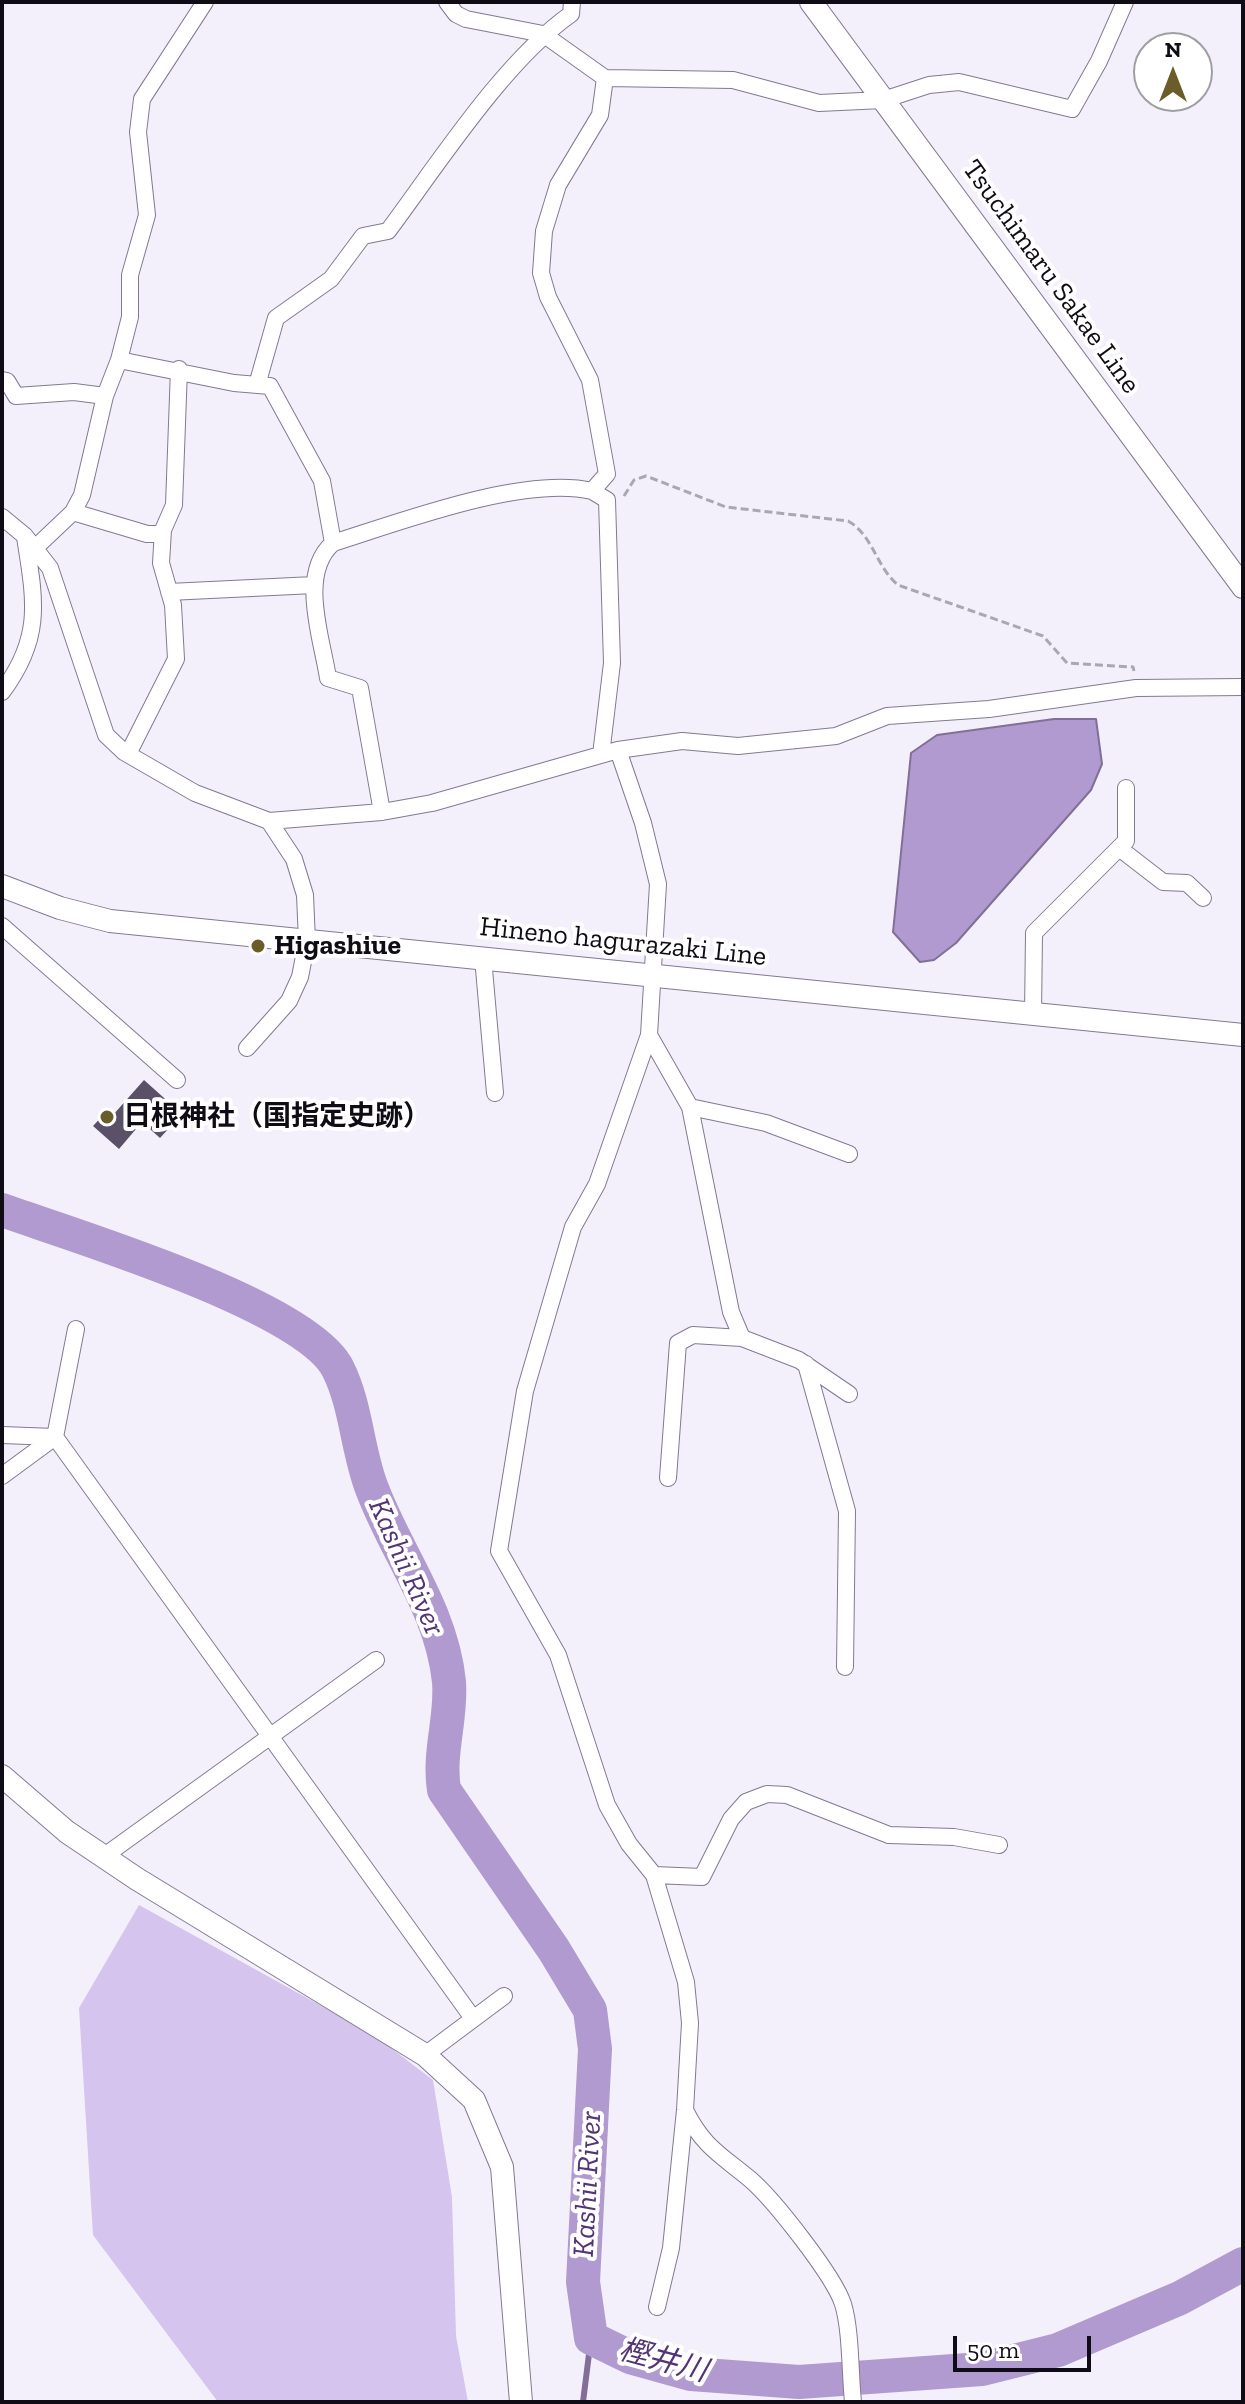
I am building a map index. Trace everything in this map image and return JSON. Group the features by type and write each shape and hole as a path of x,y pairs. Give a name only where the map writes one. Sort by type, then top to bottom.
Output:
{"main road":[{"name":"Tsuchimaru Sakae Line","path":"811,2 1243,587"},
{"name":"Hineno hagurazaki Line","path":"3,890 110,921 1243,1035"},
{"path":"2,1776 67,1832 103,1857 425,2055 474,2100 502,2167 521,2402"}],"street":[{"path":"30,542 73,512 82,495 105,396 119,360 130,317 130,275 147,215 138,132 142,99 205,2"},
{"path":"447,2 456,14 466,19 543,34 605,78 733,80 819,103 883,100 929,85 959,82 1072,109 1099,61 1125,2"},
{"path":"257,385 276,318 331,279 363,236 388,231 468,125 543,34 571,14 572,2"},
{"path":"601,755 612,663 600,496 607,474 590,380 548,297 541,273 544,231 558,185 600,115 605,78"},
{"path":"119,360 270,386 322,481 333,543"},
{"path":"128,754 176,659 169,592 161,563 162,534 174,505 179,369"},
{"path":"2,380 16,396 74,392 105,396"},
{"path":"382,812 360,688 328,678 314,585 320,555 333,543 452,505 567,485 600,496"},
{"path":"73,512 147,534 162,534"},
{"path":"2,517 30,542 50,568 106,735 128,754 195,793 269,821 382,812 432,803 618,750 682,741 738,746 836,736 887,716 989,709 1136,688 1243,687"},
{"path":"2,692 23,663 35,606 30,542"},
{"path":"169,592 314,585"},
{"path":"618,750 643,823 658,884 649,1035 597,1184 573,1227 525,1391 499,1551 504,1566 558,1655 607,1805 629,1844 654,1875 686,1982 690,2023 685,2110 671,2248 657,2307"},
{"path":"1033,1015 1034,933 1126,841 1126,788"},
{"path":"247,1048 289,1001 300,977 307,941 305,895 294,859 269,821"},
{"path":"1119,848 1163,882 1187,883 1203,898"},
{"path":"2,926 177,1080"},
{"path":"483,958 495,1093"},
{"path":"649,1035 690,1107 731,1312 742,1338"},
{"path":"690,1107 766,1123 849,1154"},
{"path":"2,1476 55,1437 76,1329"},
{"path":"668,1478 678,1343 693,1335 742,1338 806,1364 849,1394"},
{"path":"806,1364 847,1511 845,1667"},
{"path":"2,1435 55,1437"},
{"path":"55,1437 472,2017"},
{"path":"103,1857 376,1660"},
{"path":"654,1875 702,1877 731,1819 746,1802 767,1794 787,1795 889,1835 954,1837 999,1845"},
{"path":"425,2055 504,1996"},
{"path":"685,2110 698,2136 724,2162 752,2181 827,2270 843,2305 853,2402"}],"path":[{"path":"600,496 622,501 634,480 646,476 726,507 848,521 861,528 887,577 898,585 1043,636 1067,663 1133,667 1136,688"}],"shaded area":[{"path":"1054,719 1096,719 1102,764 1091,790 956,943 934,960 920,962 893,932 911,753 937,735"},
{"path":"139,1905 374,2035 433,2080 452,2197 456,2336 468,2402 218,2402 93,2235 79,2008"}],"building":[{"path":"144,1080 182,1114 160,1138 142,1122 119,1149 93,1126 107,1111 113,1115"}],"waterway":[{"name":"Kashii River","path":"2,1210 185,1275 237,1298 283,1321 318,1345 338,1369 349,1397 371,1486 428,1605 445,1655 449,1695 443,1762 444,1790 554,1950 590,2010 595,2049 583,2282 591,2338 630,2357 691,2374 799,2382 982,2369 1058,2350 1180,2298 1243,2264"},
{"path":"583,2402 591,2338"}],"place":[{"name":"Higashiue","path":"258,946"},
{"name":"日根神社（国指定史跡）","path":"107,1117"}],"water label":[{"name":"樫井川","path":"663,2361"}]}
